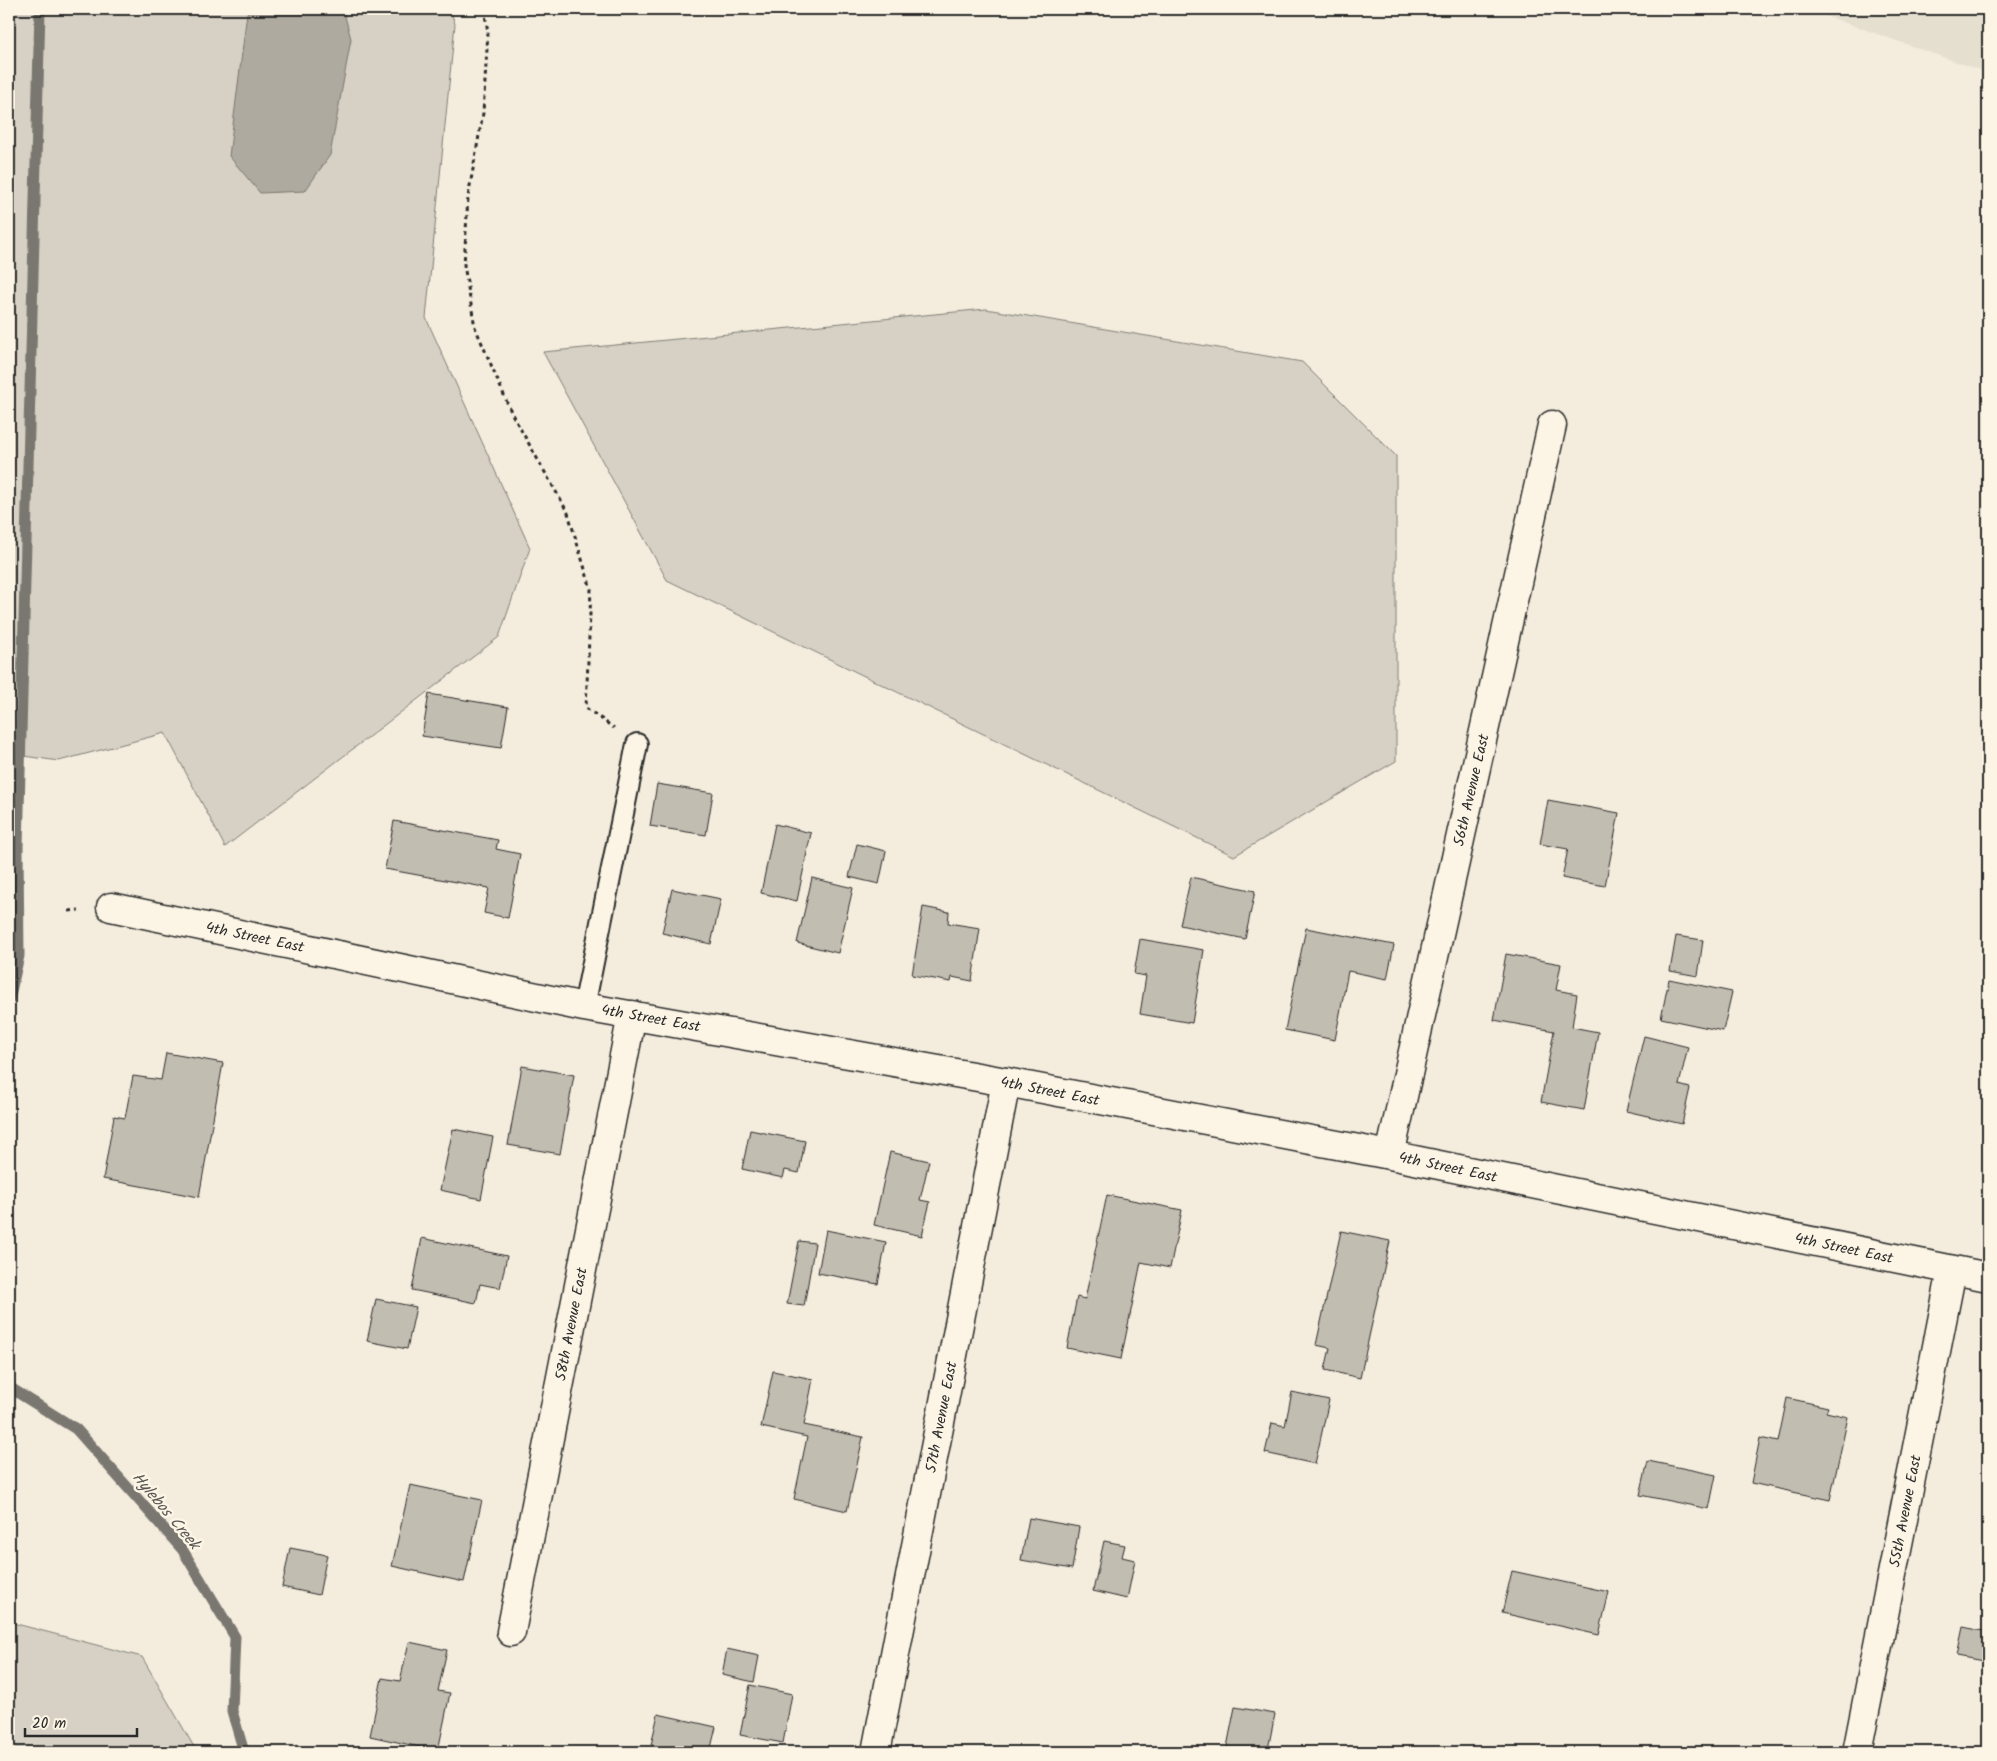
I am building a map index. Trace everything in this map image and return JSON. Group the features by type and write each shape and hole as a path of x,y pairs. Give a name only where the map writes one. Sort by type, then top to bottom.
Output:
{"street":[{"name":"56th Avenue East","path":"1390,1155 1552,425"},
{"name":"4th Street East","path":"111,907 584,1007 1006,1082 1390,1155 1988,1277"},
{"name":"58th Avenue East","path":"511,1632 632,1015"},
{"name":"57th Avenue East","path":"876,1752 1006,1082"},
{"name":"55th Avenue East","path":"1857,1752 1952,1270"}],"lane":[{"path":"584,1007 637,744"}],"path":[{"path":"484,9 488,32 483,113 468,197 464,265 475,327 512,414 568,513 591,590 586,708 637,744"}],"shaded area":[{"path":"9,9 450,9 455,24 426,318 530,548 499,637 225,847 165,733 59,761 9,754"},
{"path":"252,9 343,9 351,39 330,155 305,191 260,193 229,156 247,13"},
{"path":"1806,9 1988,9 1988,73"},
{"path":"986,309 1302,362 1396,456 1396,761 1234,856 667,580 543,352"},
{"path":"9,1622 142,1657 197,1752 9,1752"}],"building":[{"path":"429,694 508,707 501,748 422,736"},
{"path":"657,784 713,793 706,835 650,826"},
{"path":"1548,800 1619,813 1605,886 1562,878 1568,849 1540,844"},
{"path":"394,821 498,840 496,849 520,854 508,918 484,913 489,888 385,869"},
{"path":"775,824 811,833 797,901 761,893"},
{"path":"857,844 886,851 879,884 849,877"},
{"path":"1191,877 1255,891 1245,939 1180,925"},
{"path":"812,878 853,888 838,953 797,943"},
{"path":"672,889 721,899 711,944 662,933"},
{"path":"923,907 949,912 948,923 980,928 972,981 952,977 951,982 912,975"},
{"path":"1306,928 1394,945 1387,979 1348,971 1335,1040 1285,1030"},
{"path":"1676,936 1703,940 1698,976 1670,971"},
{"path":"1140,939 1204,950 1192,1023 1140,1014 1146,976 1134,974"},
{"path":"1506,954 1561,964 1556,990 1577,994 1572,1027 1598,1032 1584,1110 1541,1102 1554,1031 1494,1020"},
{"path":"1669,979 1732,992 1723,1031 1661,1018"},
{"path":"1644,1036 1688,1047 1679,1085 1690,1088 1682,1124 1626,1111"},
{"path":"166,1053 223,1063 199,1197 103,1179 114,1116 125,1118 133,1076 161,1080"},
{"path":"522,1066 574,1075 560,1154 508,1145"},
{"path":"453,1129 493,1137 481,1199 440,1190"},
{"path":"750,1130 805,1141 799,1173 785,1170 783,1178 742,1169"},
{"path":"890,1152 929,1161 920,1200 930,1202 922,1236 874,1225"},
{"path":"1107,1195 1182,1210 1170,1268 1141,1262 1121,1359 1067,1348 1077,1297 1085,1299"},
{"path":"826,1230 886,1242 878,1284 818,1273"},
{"path":"1341,1231 1390,1241 1360,1378 1325,1370 1330,1348 1316,1345"},
{"path":"422,1238 507,1256 500,1288 480,1284 476,1303 412,1290"},
{"path":"799,1241 815,1243 804,1306 787,1304"},
{"path":"376,1299 416,1307 407,1349 367,1341"},
{"path":"773,1371 813,1379 804,1425 863,1437 847,1511 794,1499 807,1437 761,1427"},
{"path":"1292,1392 1329,1400 1315,1464 1265,1453 1272,1423 1285,1426"},
{"path":"1787,1398 1828,1407 1826,1412 1848,1417 1830,1500 1751,1483 1760,1438 1778,1442"},
{"path":"1648,1461 1716,1475 1709,1509 1640,1495"},
{"path":"410,1485 482,1500 464,1582 392,1566"},
{"path":"1029,1518 1079,1527 1072,1569 1021,1560"},
{"path":"1104,1541 1125,1545 1122,1557 1135,1560 1127,1599 1093,1591"},
{"path":"290,1548 327,1555 319,1595 282,1587"},
{"path":"1512,1571 1609,1592 1599,1635 1502,1613"},
{"path":"1963,1627 1988,1632 1988,1661 1957,1655"},
{"path":"409,1642 447,1650 438,1691 450,1693 438,1751 370,1736 382,1678 400,1681"},
{"path":"727,1649 759,1656 754,1682 722,1675"},
{"path":"750,1685 792,1694 783,1743 740,1735"},
{"path":"1235,1707 1275,1714 1268,1749 1288,1752 1226,1752"},
{"path":"658,1714 716,1727 710,1752 682,1752 651,1745"}],"waterway":[{"name":"Hylebos Creek","path":"9,1000 19,956 18,848 40,9"},
{"name":"Hylebos Creek","path":"9,1387 76,1429 182,1549 235,1637 232,1711 244,1752"}]}
